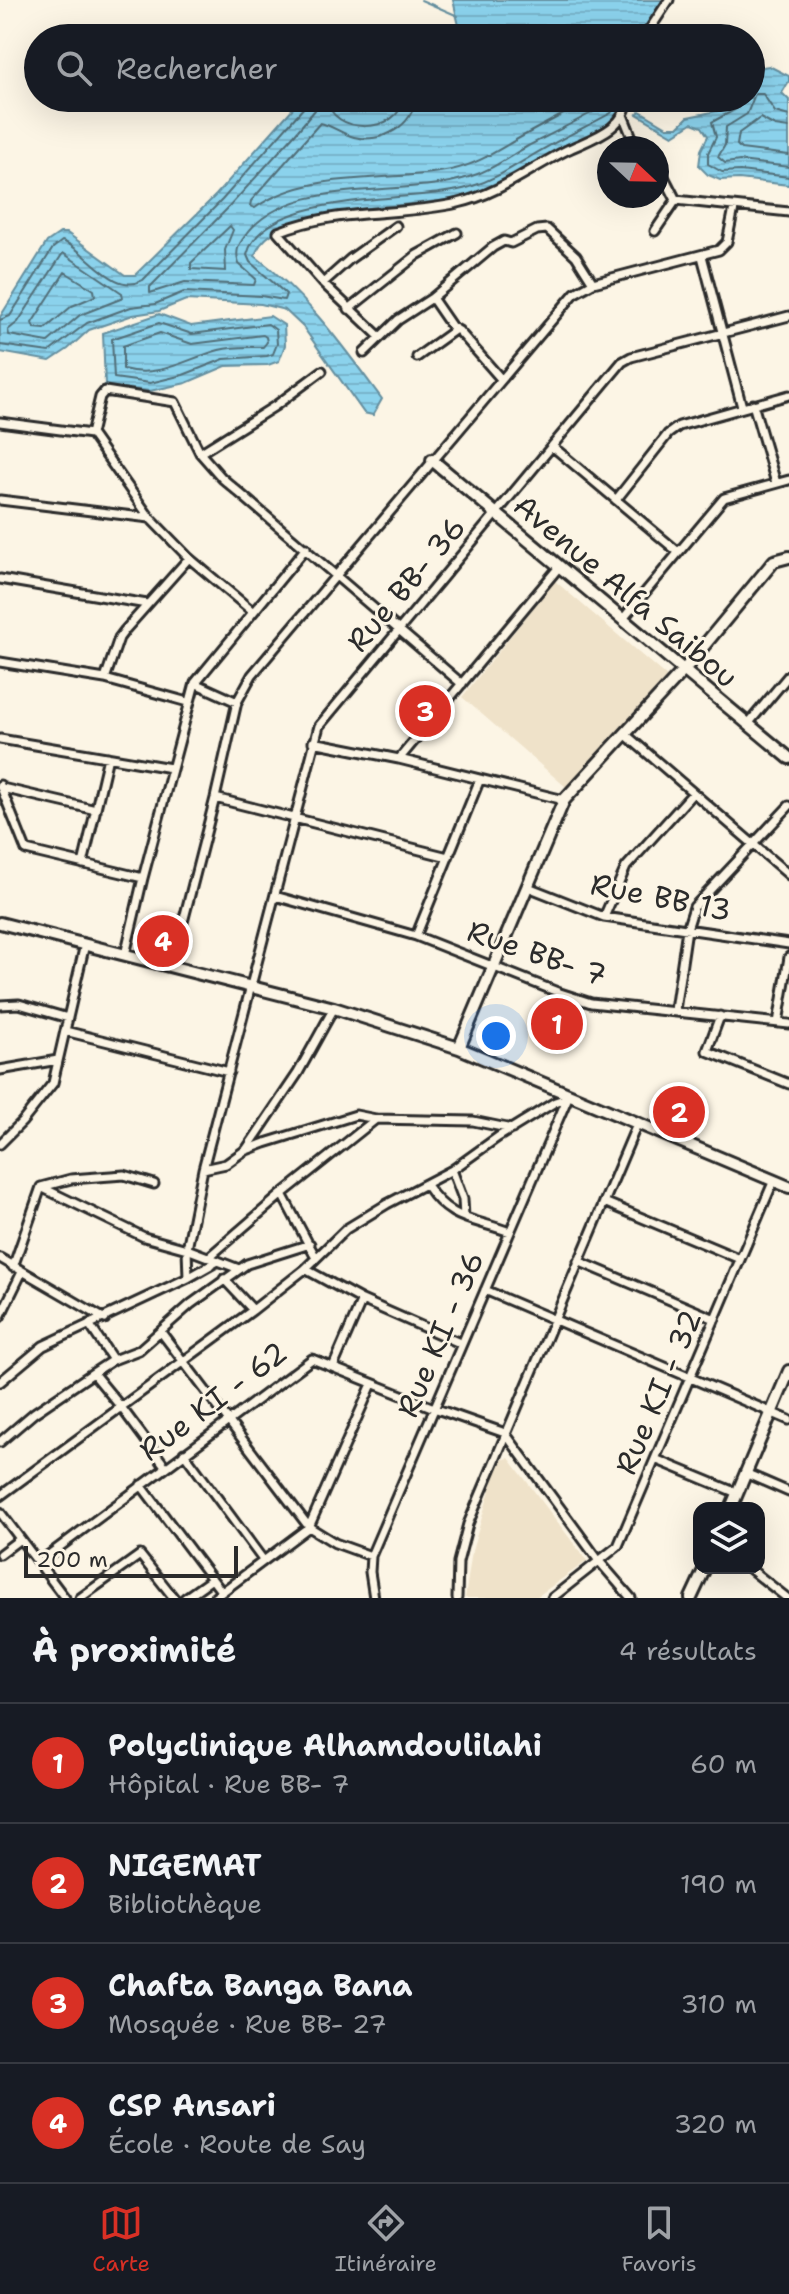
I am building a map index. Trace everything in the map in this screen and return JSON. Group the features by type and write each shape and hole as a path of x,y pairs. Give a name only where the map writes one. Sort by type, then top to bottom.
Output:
{"street":[{"path":"653,24 669,0"},
{"path":"380,337 323,283 278,232 350,214 436,208 487,194 540,163 614,127 624,112"},
{"path":"623,115 631,136"},
{"path":"669,186 676,200"},
{"path":"676,200 789,212"},
{"path":"655,231 676,200"},
{"path":"172,965 237,702 252,675 568,300 593,283 719,250 727,242 734,208"},
{"path":"323,283 396,226"},
{"path":"364,353 398,320 432,298 500,242 511,243 545,229 576,256 593,283"},
{"path":"349,309 417,255 457,233"},
{"path":"702,256 742,407"},
{"path":"432,298 501,379"},
{"name":"Rue BB- 36","path":"188,1278 187,1249 203,1169 296,818 313,742 324,719 622,362 631,357 789,316"},
{"path":"417,357 456,329"},
{"path":"200,453 275,406 322,371"},
{"path":"91,434 100,397 105,391 169,400 178,407 200,453 222,478 462,684"},
{"path":"616,500 674,430 789,395"},
{"path":"753,404 776,483"},
{"path":"0,422 91,434 150,518 189,558 252,611"},
{"path":"552,446 677,551"},
{"name":"Avenue Alfa Saibou","path":"432,460 789,758"},
{"path":"622,620 724,498 789,480"},
{"path":"0,500 150,518"},
{"path":"125,955 195,683 306,548"},
{"path":"459,1048 564,800 683,671 774,561 789,557"},
{"path":"105,679 119,638 189,558"},
{"path":"399,759 559,567"},
{"path":"0,579 147,604"},
{"path":"0,662 105,679 188,702"},
{"path":"748,724 789,675"},
{"path":"195,683 237,702"},
{"path":"625,734 789,875"},
{"path":"0,739 171,768"},
{"path":"313,742 399,759 564,800"},
{"path":"83,864 108,757"},
{"path":"416,936 480,779"},
{"path":"1,787 26,850 143,878"},
{"path":"1,787 96,810"},
{"path":"604,917 626,867 693,793"},
{"path":"215,798 448,857"},
{"path":"675,1010 687,929 698,901 789,806"},
{"name":"Rue BB 13","path":"528,887 604,917 789,944"},
{"name":"Rue BB- 7","path":"275,896 416,936 591,1003 789,1024"},
{"path":"0,923 334,1008 459,1048 789,1187"},
{"path":"0,1144 53,1083 85,944"},
{"path":"778,1023 789,957"},
{"path":"0,1005 19,1004 68,1018"},
{"path":"244,1151 298,1073 334,1008"},
{"path":"720,1016 707,1051 789,1084"},
{"path":"65,1031 229,1072"},
{"path":"0,1070 58,1060"},
{"path":"0,1496 253,1310 305,1269 346,1229 452,1170 487,1144 568,1096"},
{"name":"Rue KI - 36","path":"374,1598 371,1556 568,1096"},
{"path":"203,1169 226,1164 244,1151 356,1115 376,1119 473,1121 512,1129"},
{"path":"209,1257 376,1119"},
{"path":"457,1598 458,1562 468,1524 638,1122"},
{"path":"452,1170 464,1202 464,1217"},
{"path":"41,1187 71,1179 124,1175 154,1184"},
{"name":"Rue KI - 32","path":"552,1598 618,1546 774,1180"},
{"path":"426,1185 438,1204 450,1212 510,1232"},
{"path":"41,1187 144,1237 239,1269"},
{"path":"13,1267 41,1187"},
{"path":"282,1194 316,1258"},
{"path":"604,1202 740,1259"},
{"path":"0,1442 34,1413 93,1373 113,1360 139,1350 239,1269 250,1262 310,1244"},
{"path":"0,1258 105,1319"},
{"path":"0,1382 43,1346 105,1319 218,1261"},
{"path":"578,1261 715,1319"},
{"path":"305,1269 362,1300 462,1344"},
{"path":"0,1317 22,1272"},
{"path":"224,1279 253,1310"},
{"path":"485,1290 789,1420"},
{"path":"333,1367 362,1300"},
{"path":"89,1324 113,1360"},
{"path":"161,1332 309,1527 335,1543 371,1556"},
{"name":"Rue KI - 62","path":"38,1563 308,1360 315,1359 372,1384 505,1433"},
{"path":"733,1502 789,1371"},
{"path":"93,1373 165,1466"},
{"path":"214,1598 309,1527 372,1384"},
{"path":"505,1433 599,1561 631,1598"},
{"path":"184,1453 263,1560"},
{"path":"655,1459 737,1493"},
{"path":"745,1473 789,1492"},
{"path":"141,1485 221,1591"},
{"path":"0,1512 65,1598"},
{"path":"0,1554 20,1539"},
{"path":"80,1598 140,1555 174,1598"},
{"path":"691,1598 702,1574"},
{"path":"757,1574 787,1598"},
{"path":"185,1598 212,1579"}],"shaded area":[{"path":"555,581 667,677 566,787 462,697"},
{"path":"509,1458 587,1561 535,1598 465,1598 472,1551 499,1460"}],"water":[{"path":"453,0 665,0 648,24 459,24"},
{"path":"765,67 789,76 782,93 789,100 789,185 720,180 708,175 699,166 701,150 708,136 702,127 692,123 673,135 637,114 642,112 667,127 678,127 688,117 712,112 765,112"},
{"path":"290,112 621,112 617,119 476,194 318,216 289,225 267,238 255,256 308,305 368,380 382,399 373,415 364,413 303,327 285,310 261,304 186,300 159,311 133,315 89,330 50,361 0,352 0,317 47,242 60,233 67,233 125,275 135,275 216,195"},
{"path":"159,314 191,326 270,316 284,325 285,345 279,361 268,365 226,366 186,383 150,391 105,386 103,333"}],"waterway":[{"path":"421,0 458,16"}],"place":[{"name":"Chafta Banga Bana","path":"425,711"},
{"name":"CSP Ansari","path":"163,941"},
{"name":"Polyclinique Alhamdoulilahi","path":"557,1024"},
{"name":"NIGEMAT","path":"679,1112"}]}
